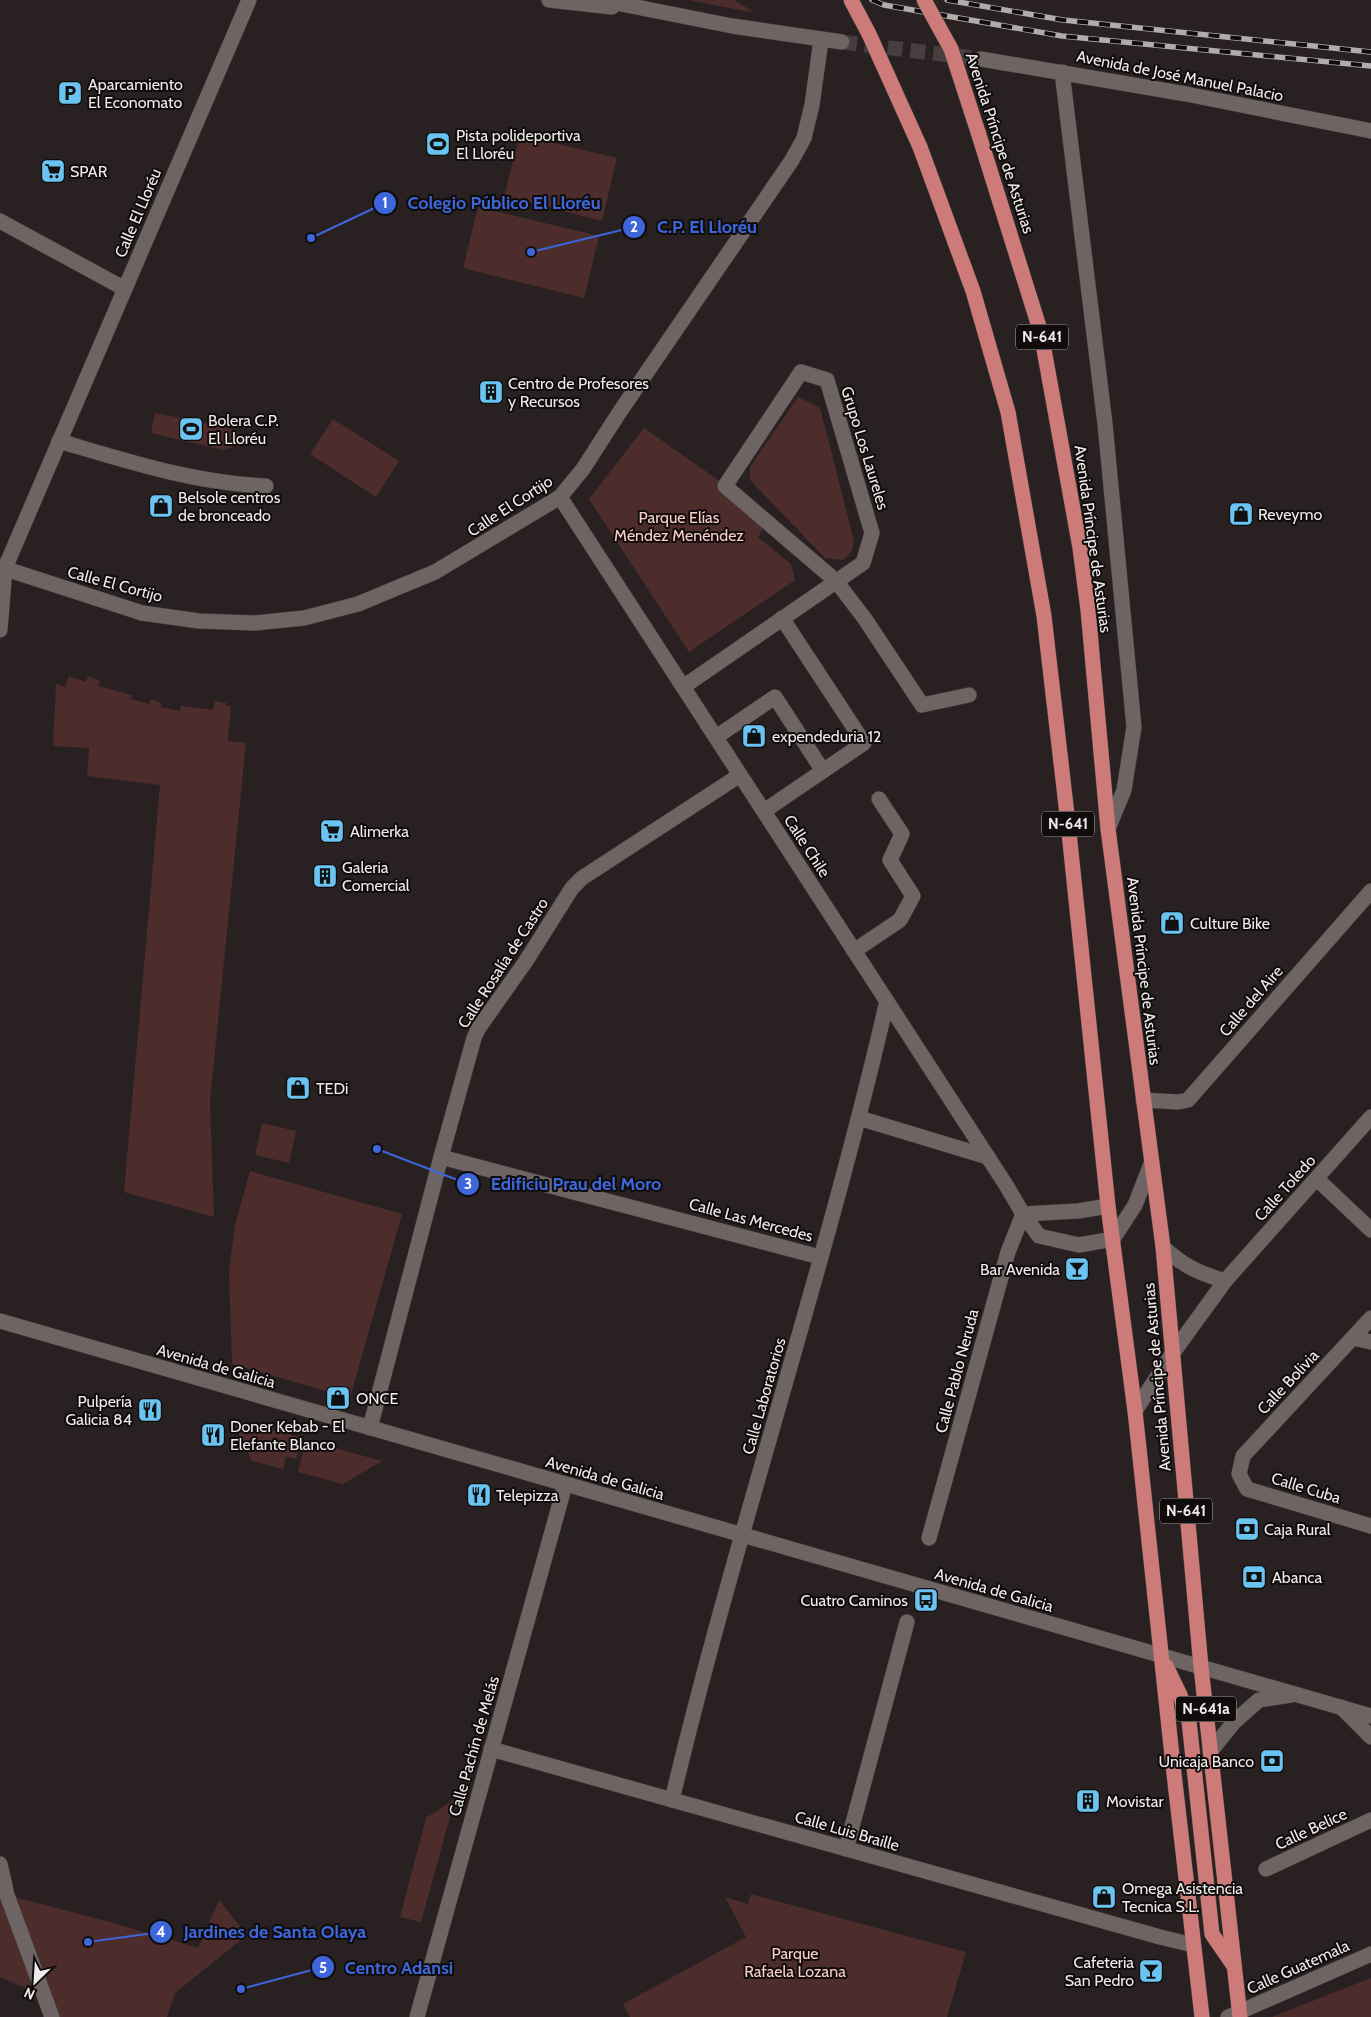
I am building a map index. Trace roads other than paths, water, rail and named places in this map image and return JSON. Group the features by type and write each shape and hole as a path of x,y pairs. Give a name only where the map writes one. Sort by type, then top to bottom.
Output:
{"highway":[{"name":"Avenida Príncipe de Asturias","path":"851,0 869,34 920,147 972,291 1008,412 1044,616 1068,823 1108,1206 1135,1411 1202,2017"},
{"name":"Avenida Príncipe de Asturias","path":"924,0 951,48 1043,342 1080,548 1088,610 1108,828 1162,1247 1201,1667 1234,1967 1236,2015"},
{"path":"934,0 951,48"},
{"name":"Avenida Príncipe de Asturias","path":"1161,1656 1180,1695 1188,1721 1212,1934 1234,1967"}],"street":[{"name":"Calle El Lloréu","path":"0,630 3,567 60,441 249,0"},
{"path":"549,0 663,13"},
{"path":"601,0 663,13 842,42"},
{"name":"Calle El Cortijo","path":"3,567 48,584 142,613 199,621 255,623 304,618 358,604 435,572 560,497 583,469 629,398 792,160 804,138 810,113 821,40"},
{"name":"Avenida de José Manuel Palacio","path":"981,59 1062,72 1371,131"},
{"path":"1062,72 1105,424 1134,727 1124,790 1108,828"},
{"path":"0,221 124,289"},
{"name":"Grupo Los Laureles","path":"683,687 782,618 836,581 863,563 872,533 827,380 801,372 725,486 836,581 865,619 922,705 969,695"},
{"path":"60,441 167,472 235,485 266,486"},
{"name":"Calle Chile","path":"560,497 1039,1236 1080,1245 1113,1239"},
{"path":"764,811 864,744 782,618"},
{"path":"716,737 775,697 823,771"},
{"name":"Calle Rosalía de Castro","path":"370,1428 441,1157 478,1029 526,961 572,888 582,878 740,775"},
{"path":"854,951 900,920 913,896 890,860 902,834 879,799"},
{"name":"Calle del Aire","path":"1143,1100 1178,1102 1188,1100 1371,891"},
{"name":"Calle Laboratorios","path":"672,1800 742,1536 859,1118 887,1001"},
{"name":"Calle Toledo","path":"1135,1411 1172,1354 1225,1281 1371,1117"},
{"path":"859,1118 988,1157"},
{"name":"Calle Las Mercedes","path":"441,1157 820,1257"},
{"path":"1113,1239 1135,1205 1151,1164"},
{"path":"1317,1179 1371,1230"},
{"path":"1023,1214 1078,1211 1108,1206"},
{"name":"Calle Pablo Neruda","path":"929,1538 1008,1252 1023,1214"},
{"path":"1162,1247 1179,1262 1199,1272 1225,1281"},
{"name":"Calle Bolivia","path":"1239,1474 1243,1456 1371,1318"},
{"name":"Avenida de Galicia","path":"0,1321 1371,1716"},
{"path":"1353,1338 1371,1342"},
{"name":"Calle Cuba","path":"1239,1474 1247,1488 1371,1526"},
{"name":"Calle Pachín de Melás","path":"417,2017 566,1485"},
{"path":"846,1849 907,1622"},
{"path":"1210,1752 1234,1722 1258,1700 1295,1694"},
{"path":"1341,1708 1371,1737"},
{"name":"Calle Luis Braille","path":"491,1749 1150,1935 1193,1945"},
{"name":"Calle Belice","path":"1266,1869 1371,1820"},
{"path":"0,1864 7,1895 52,2017"},
{"name":"Calle Guatemala","path":"1236,2015 1371,1954"}],"tunnel":[{"path":"842,42 981,59"}],"railway":[{"path":"872,0 884,5 1062,36 1371,66"},
{"path":"947,0 1063,20 1371,52"}],"place":[{"name":"Aparcamiento El Economato","path":"70,93"},
{"name":"Pista polideportiva El Lloréu","path":"438,144"},
{"name":"SPAR","path":"53,171"},
{"name":"Colegio Público El Lloréu","path":"311,238"},
{"name":"C.P. El Lloréu","path":"531,252"},
{"name":"Centro de Profesores y Recursos","path":"491,392"},
{"name":"Bolera C.P. El Lloréu","path":"191,429"},
{"name":"Belsole centros de bronceado","path":"161,506"},
{"name":"Reveymo","path":"1241,514"},
{"name":"expendeduria 12","path":"754,736"},
{"name":"Alimerka","path":"332,831"},
{"name":"Galeria Comercial","path":"325,876"},
{"name":"Culture Bike","path":"1172,923"},
{"name":"TEDi","path":"298,1088"},
{"name":"Edificiu Prau del Moro","path":"377,1149"},
{"name":"Bar Avenida","path":"1077,1269"},
{"name":"ONCE","path":"338,1398"},
{"name":"Pulpería Galicia 84","path":"150,1410"},
{"name":"Doner Kebab - El Elefante Blanco","path":"213,1435"},
{"name":"Telepizza","path":"479,1495"},
{"name":"Caja Rural","path":"1247,1529"},
{"name":"Abanca","path":"1254,1577"},
{"name":"Cuatro Caminos","path":"926,1600"},
{"name":"Unicaja Banco","path":"1272,1761"},
{"name":"Movistar","path":"1088,1801"},
{"name":"Omega Asistencia Tecnica S.L.","path":"1104,1897"},
{"name":"Jardines de Santa Olaya","path":"88,1942"},
{"name":"Cafeteria San Pedro","path":"1151,1971"},
{"name":"Centro Adansi","path":"241,1989"}],"park label":[{"name":"Parque Elías Méndez Menéndez","path":"679,526"},
{"name":"Parque Rafaela Lozana","path":"795,1962"}]}
